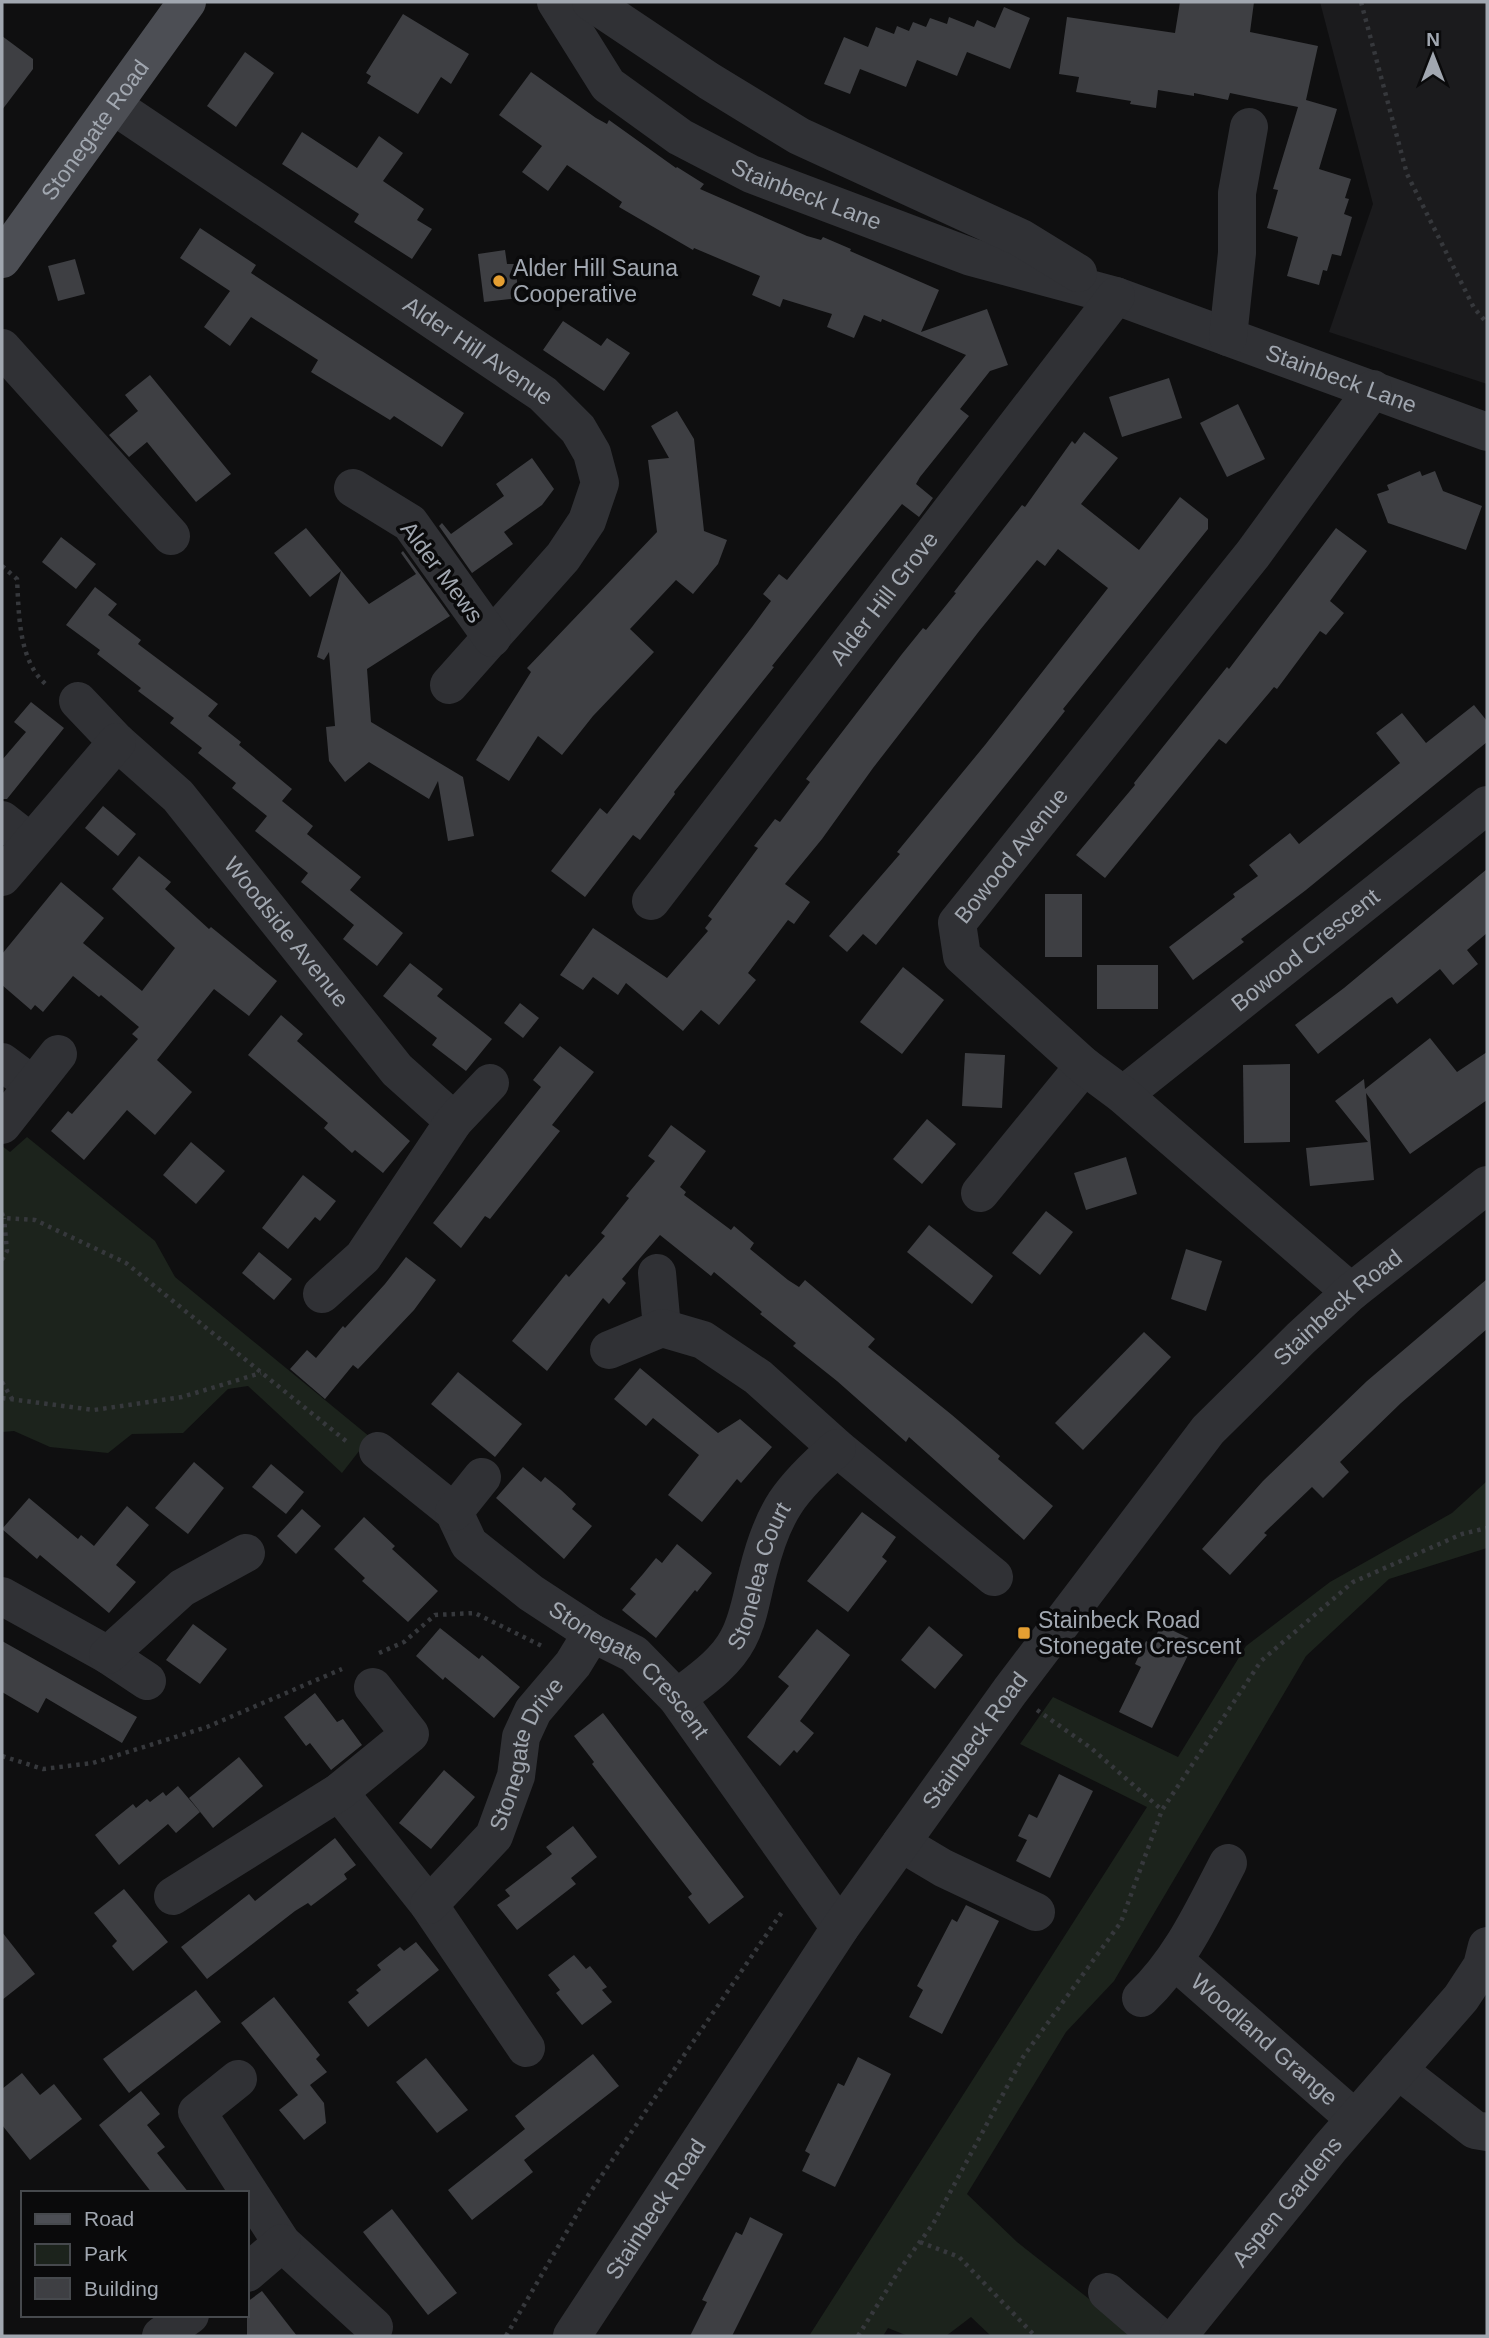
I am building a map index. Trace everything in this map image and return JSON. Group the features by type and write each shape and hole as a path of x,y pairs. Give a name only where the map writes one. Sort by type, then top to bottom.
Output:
{"main road":[{"name":"Stonegate Road","path":"2,259 187,2"}],"street":[{"name":"Stainbeck Lane","path":"556,2 608,85 680,137 751,174 958,252 1116,296 1487,432"},
{"name":"Stainbeck Lane","path":"591,2 709,81 799,136 1021,238 1116,296"},
{"name":"Alder Hill Avenue","path":"114,106 543,394 578,429 592,453 600,483 587,521 563,557 449,685"},
{"path":"1228,337 1237,253 1237,193 1249,127"},
{"name":"Alder Hill Grove","path":"651,901 1116,296"},
{"path":"2,348 171,536"},
{"name":"Bowood Avenue","path":"1351,1292 1123,1095 1084,1066 962,956 957,923 1253,554 1373,389"},
{"name":"Alder Mews","path":"353,488 410,523 492,638"},
{"name":"Woodside Avenue","path":"78,701 117,742 178,796 397,1070 454,1121"},
{"path":"2,877 16,831 117,742"},
{"name":"Bowood Crescent","path":"1123,1095 1487,805"},
{"path":"2,1125 58,1054"},
{"path":"2,1062 33,1085"},
{"path":"980,1193 1084,1066"},
{"path":"322,1294 363,1258 454,1121 490,1083"},
{"name":"Stainbeck Road","path":"572,2336 840,1928 1010,1691 1208,1430 1351,1292 1487,1185"},
{"path":"657,1273 662,1328"},
{"path":"609,1350 662,1328 703,1340 758,1377 836,1448 994,1577"},
{"name":"Stonelea Court","path":"677,1698 718,1666 738,1640 764,1547 776,1517 802,1478 836,1448"},
{"name":"Stonegate Crescent","path":"378,1451 454,1512 468,1544 531,1593 582,1649 634,1654 677,1698 840,1928"},
{"path":"454,1512 482,1477"},
{"path":"108,1655 182,1588 246,1553"},
{"path":"2,1596 108,1655 146,1681"},
{"name":"Stonegate Drive","path":"429,1905 494,1836 516,1776 521,1737 533,1711 582,1649"},
{"path":"173,1896 339,1792 410,1734 361,1671"},
{"path":"339,1792 429,1905 526,2049"},
{"path":"901,1843 943,1868 1036,1912"},
{"name":"Woodland Grange","path":"1141,1998 1175,1961 1228,1863"},
{"name":"Aspen Gardens","path":"1178,2336 1355,2119 1461,1998 1482,1966 1487,1946"},
{"name":"Woodland Grange","path":"1175,1961 1355,2119"},
{"path":"1398,2070 1475,2130 1487,2132"},
{"path":"238,2078 197,2112 282,2243 374,2327"},
{"path":"248,2272 282,2243"},
{"path":"1107,2292 1158,2336"},
{"path":"160,2336 187,2317"}],"path":[{"path":"1361,2 1407,174 1475,308 1487,323"},
{"path":"2,566 17,579 24,648 40,680 60,695 78,701"},
{"path":"2,1260 7,1251 3,1215 36,1220 126,1263 367,1458 378,1451"},
{"path":"2,1398 94,1410 182,1397 262,1372"},
{"path":"2,1382 12,1399"},
{"path":"858,2336 933,2224 1023,2057 1121,1922 1162,1810 1261,1661 1353,1583 1462,1534 1487,1528"},
{"path":"2,1758 43,1769 93,1763 207,1727 361,1671 404,1642 435,1615 475,1613 521,1634 582,1649"},
{"path":"1010,1691 1091,1748 1162,1810"},
{"path":"506,2336 587,2197 805,1878"},
{"path":"920,2242 959,2257 1035,2336"}],"shaded area":[{"path":"1320,2 1487,2 1487,384 1329,332 1373,204"}],"green space":[{"path":"27,1137 155,1241 175,1277 370,1437 342,1473 248,1386 228,1389 183,1433 132,1434 108,1453 50,1447 14,1431 2,1432 2,1146 10,1152"},
{"path":"1487,1481 1487,1548 1389,1579 1306,1656 1114,1981 1066,2032 967,2194 1017,2242 1136,2336 991,2336 971,2317 946,2336 908,2336 888,2328 883,2336 809,2336 1147,1807 1020,1744 1053,1697 1178,1757 1246,1646 1330,1582 1452,1513"}],"building":[{"path":"1180,2 1254,2 1250,32 1318,46 1306,100 1337,109 1319,169 1351,179 1345,198 1349,199 1344,214 1352,217 1341,256 1332,254 1327,271 1323,270 1319,285 1287,276 1298,237 1267,228 1278,190 1273,189 1298,107 1230,93 1228,100 1194,93 1194,96 1158,90 1156,108 1076,92 1079,77 1059,74 1067,17 1175,33"},
{"path":"1004,7 1030,18 1010,69 967,52 957,76 917,60 906,87 860,69 850,94 824,84 844,37 868,47 876,27 894,34 897,26 909,31 913,22 926,27 930,18 947,24 949,17 974,27 977,20 995,28"},
{"path":"403,14 469,54 451,84 441,77 418,114 367,83 371,76 366,73"},
{"path":"2,36 33,59 33,69 2,110"},
{"path":"245,52 274,73 236,127 207,106"},
{"path":"531,72 596,118 607,124 609,120 676,168 704,184 700,189 807,236 821,240 823,237 939,290 921,332 987,309 1008,365 990,371 960,409 969,416 920,477 916,484 933,498 919,517 902,504 772,666 774,667 674,792 640,840 633,835 585,897 551,871 600,808 607,814 752,627 771,601 763,594 779,574 787,580 966,355 882,319 881,322 864,315 854,338 827,327 832,314 783,299 780,307 752,295 760,276 694,248 693,250 619,207 622,202 567,165 548,191 522,172 542,146 499,115"},
{"path":"302,132 357,168 379,136 403,153 383,181 424,209 417,220 432,229 412,259 354,222 359,214 282,164"},
{"path":"200,228 256,265 251,273 464,413 442,447 394,416 390,420 311,372 318,360 251,317 230,346 204,327 230,291 180,258"},
{"name":"Alder Hill Sauna Cooperative","path":"505,250 507,264 515,264 519,298 484,302 478,254"},
{"path":"75,259 85,294 58,301 48,266"},
{"path":"563,321 601,346 607,338 630,353 604,391 543,350"},
{"path":"150,375 231,474 196,502 147,442 129,457 109,435 138,411 125,395"},
{"path":"1169,378 1182,418 1122,437 1109,397"},
{"path":"1238,404 1265,459 1227,477 1200,423"},
{"path":"677,411 694,439 704,531 727,540 718,564 693,594 676,580 630,629 654,652 593,716 562,755 538,736 509,781 476,760 531,672 527,668 657,532 648,460 669,458 651,426"},
{"path":"1084,432 1118,458 1081,504 1139,550 1180,497 1208,519 1208,529 876,945 863,934 847,952 829,936 900,854 897,852 1108,588 1058,549 1045,566 1037,560 785,884 810,902 794,924 788,920 748,973 756,980 719,1025 701,1010 683,1031 626,983 618,995 593,977 583,990 560,975 593,928 667,978 708,931 705,928 712,919 708,916 758,848 754,846 775,819 780,822 810,782 806,779 902,654 956,593 954,592 1022,505 1025,507 1072,441 1075,444"},
{"path":"532,458 554,489 542,505 504,532 513,544 472,573 439,526 442,523 451,534 504,496 496,484"},
{"path":"1420,471 1422,476 1435,471 1443,491 1482,506 1466,550 1388,523 1377,494 1389,490 1387,485"},
{"path":"306,528 369,604 416,574 401,553 403,551 450,616 367,669 371,722 463,777 474,836 448,841 438,781 429,799 369,762 345,782 329,761 326,727 335,726 329,652 324,660 317,657 341,571 310,597 274,553"},
{"path":"1336,528 1367,551 1330,601 1344,613 1326,635 1320,631 1277,689 1274,687 1226,744 1219,739 1105,878 1076,855 1135,785 1227,667 1229,669"},
{"path":"61,537 96,564 76,589 42,562"},
{"path":"95,587 117,604 108,615 141,640 138,644 218,704 208,716 292,789 282,801 313,826 307,834 361,877 350,890 403,933 377,966 343,939 354,925 301,882 308,873 255,831 267,816 232,788 236,783 198,753 202,748 170,723 174,718 138,691 141,688 97,654 100,650 66,625"},
{"path":"31,702 64,728 7,799 2,799 2,760 26,732 14,722"},
{"path":"1474,705 1487,721 1487,742 1306,890 1241,939 1244,942 1193,980 1169,947 1258,876 1249,865 1290,833 1299,844 1400,763 1376,733 1402,713 1426,743"},
{"path":"103,806 136,834 118,856 85,828"},
{"path":"139,856 171,882 165,889 209,929 211,927 277,981 249,1016 214,989 157,1060 192,1092 155,1135 127,1110 84,1160 51,1131 68,1111 72,1114 138,1039 132,1034 139,1027 73,976 43,1012 35,1005 31,1010 2,985 2,954 61,882 104,918 83,943 142,991 175,948 112,889"},
{"path":"1487,869 1487,933 1467,950 1478,964 1453,985 1440,969 1397,1004 1392,997 1388,999 1318,1054 1295,1025 1344,988"},
{"path":"1045,894 1082,894 1082,957 1045,957"},
{"path":"410,963 443,989 437,996 492,1039 466,1071 432,1045 437,1038 383,996"},
{"path":"1097,965 1158,965 1158,1009 1097,1009"},
{"path":"903,967 944,1000 902,1054 860,1022"},
{"path":"520,1003 539,1018 523,1038 504,1023"},
{"path":"281,1015 303,1034 297,1041 410,1141 383,1173 355,1150 352,1153 324,1128 328,1123 248,1055"},
{"path":"1430,1038 1457,1072 1487,1052 1487,1100 1410,1154 1366,1093 1374,1180 1310,1186 1306,1148 1368,1142 1335,1101 1364,1079 1365,1089"},
{"path":"560,1046 594,1072 552,1125 560,1131 490,1219 485,1216 461,1248 433,1223 541,1087 533,1080"},
{"path":"965,1053 1005,1055 1002,1108 962,1106"},
{"path":"1290,1064 1290,1142 1244,1143 1243,1065"},
{"path":"927,1119 956,1144 922,1184 893,1159"},
{"path":"671,1125 706,1151 680,1187 686,1192 684,1195 731,1230 734,1226 754,1243 750,1249 788,1280 799,1287 805,1280 875,1339 868,1347 1000,1456 998,1459 1053,1506 1024,1540 909,1437 906,1442 793,1346 796,1343 760,1314 762,1312 714,1272 711,1276 660,1235 622,1279 626,1283 609,1304 603,1298 547,1371 512,1341 566,1274 569,1277 605,1236 601,1233 629,1198 626,1196 655,1161 648,1156"},
{"path":"191,1142 225,1171 196,1204 163,1175"},
{"path":"1126,1157 1137,1194 1086,1210 1074,1173"},
{"path":"303,1175 336,1201 320,1221 315,1217 288,1249 262,1228"},
{"path":"1046,1211 1073,1232 1040,1275 1012,1253"},
{"path":"929,1225 993,1276 972,1304 907,1252"},
{"path":"1186,1249 1222,1261 1206,1311 1171,1299"},
{"path":"259,1252 292,1279 274,1300 242,1273"},
{"path":"406,1257 436,1280 414,1310 358,1369 353,1365 325,1399 290,1369 307,1350 316,1358 385,1284"},
{"path":"1487,1279 1487,1329 1401,1403 1340,1462 1349,1472 1323,1498 1312,1487 1264,1533 1267,1535 1230,1575 1202,1549 1263,1481 1367,1381"},
{"path":"1144,1332 1171,1357 1083,1450 1055,1423"},
{"path":"640,1368 718,1433 740,1419 772,1447 741,1483 737,1479 702,1522 668,1495 699,1455 653,1418 646,1426 614,1399"},
{"path":"458,1372 522,1424 495,1457 431,1404"},
{"path":"194,1462 224,1488 188,1534 155,1508"},
{"path":"271,1464 304,1492 286,1514 252,1487"},
{"path":"523,1467 541,1482 545,1477 561,1490 576,1504 572,1509 592,1526 564,1559 496,1498"},
{"path":"29,1498 78,1539 81,1535 94,1546 127,1506 149,1525 116,1565 136,1582 109,1613 40,1555 37,1559 2,1529"},
{"path":"302,1509 321,1526 296,1554 277,1536"},
{"path":"862,1512 896,1537 882,1557 887,1561 848,1612 807,1581"},
{"path":"364,1517 395,1546 392,1549 438,1591 408,1622 362,1581 365,1578 334,1549"},
{"path":"677,1544 712,1573 656,1638 622,1610 636,1594 630,1589 656,1558 662,1563"},
{"path":"193,1624 227,1649 200,1684 166,1660"},
{"path":"1161,1625 1195,1641 1152,1728 1119,1712 1141,1667 1135,1664 1146,1641 1152,1644"},
{"path":"929,1626 963,1655 935,1689 901,1660"},
{"path":"440,1628 479,1659 482,1655 520,1687 494,1718 416,1656"},
{"path":"817,1629 850,1655 800,1721 814,1733 797,1753 794,1750 780,1766 747,1737 789,1686 778,1677"},
{"path":"2,1641 137,1717 122,1743 46,1698 38,1713 2,1692"},
{"path":"315,1693 337,1722 343,1719 362,1745 331,1770 310,1743 306,1746 284,1717"},
{"path":"603,1713 744,1897 709,1924 688,1897 692,1894 592,1764 594,1762 574,1736"},
{"path":"239,1757 263,1786 213,1828 189,1798"},
{"path":"444,1770 475,1797 431,1849 399,1823"},
{"path":"1059,1774 1093,1791 1050,1878 1016,1861 1027,1840 1018,1836 1029,1814 1037,1818"},
{"path":"178,1786 200,1812 176,1833 168,1824 119,1865 95,1835 133,1804 136,1808 147,1799 150,1802 163,1792 166,1796"},
{"path":"573,1826 597,1857 571,1878 576,1884 517,1930 497,1905 510,1896 505,1890 552,1854 546,1847"},
{"path":"335,1838 356,1865 344,1874 347,1879 311,1906 308,1903 295,1911 207,1979 181,1947 249,1894 255,1901"},
{"path":"124,1889 168,1942 133,1971 112,1946 117,1941 94,1913"},
{"path":"966,1905 999,1921 942,2034 909,2017 923,1990 917,1986 952,1919 957,1922"},
{"path":"2,1932 35,1974 2,2000"},
{"path":"416,1942 439,1970 368,2027 348,2002 359,1993 356,1990 381,1970 377,1965 400,1947 404,1951"},
{"path":"574,1955 586,1969 590,1966 607,1987 602,1990 612,2002 582,2025 556,1993 560,1990 548,1975"},
{"path":"196,1990 221,2022 129,2093 103,2059"},
{"path":"274,1997 320,2055 316,2059 327,2072 310,2085 324,2103 326,2123 304,2140 279,2110 298,2095 241,2023"},
{"path":"593,2054 619,2086 524,2160 533,2172 472,2220 448,2190 525,2129 515,2116"},
{"path":"858,2057 891,2074 835,2187 802,2171 810,2154 805,2151 838,2083 844,2086"},
{"path":"426,2058 468,2110 437,2133 396,2082"},
{"path":"22,2073 40,2095 54,2084 82,2119 30,2160 2,2125 2,2089"},
{"path":"141,2091 160,2114 147,2125 165,2147 157,2153 187,2191 150,2191 99,2125"},
{"path":"392,2209 457,2293 428,2315 363,2232"},
{"path":"750,2217 783,2234 732,2336 690,2336 707,2302 702,2300 736,2232 742,2235"},
{"path":"262,2291 297,2336 247,2336 248,2301"}],"place":[{"name":"Alder Hill Sauna Cooperative","path":"499,281"},
{"name":"Stainbeck Road Stonegate Crescent","path":"1024,1633"}]}
